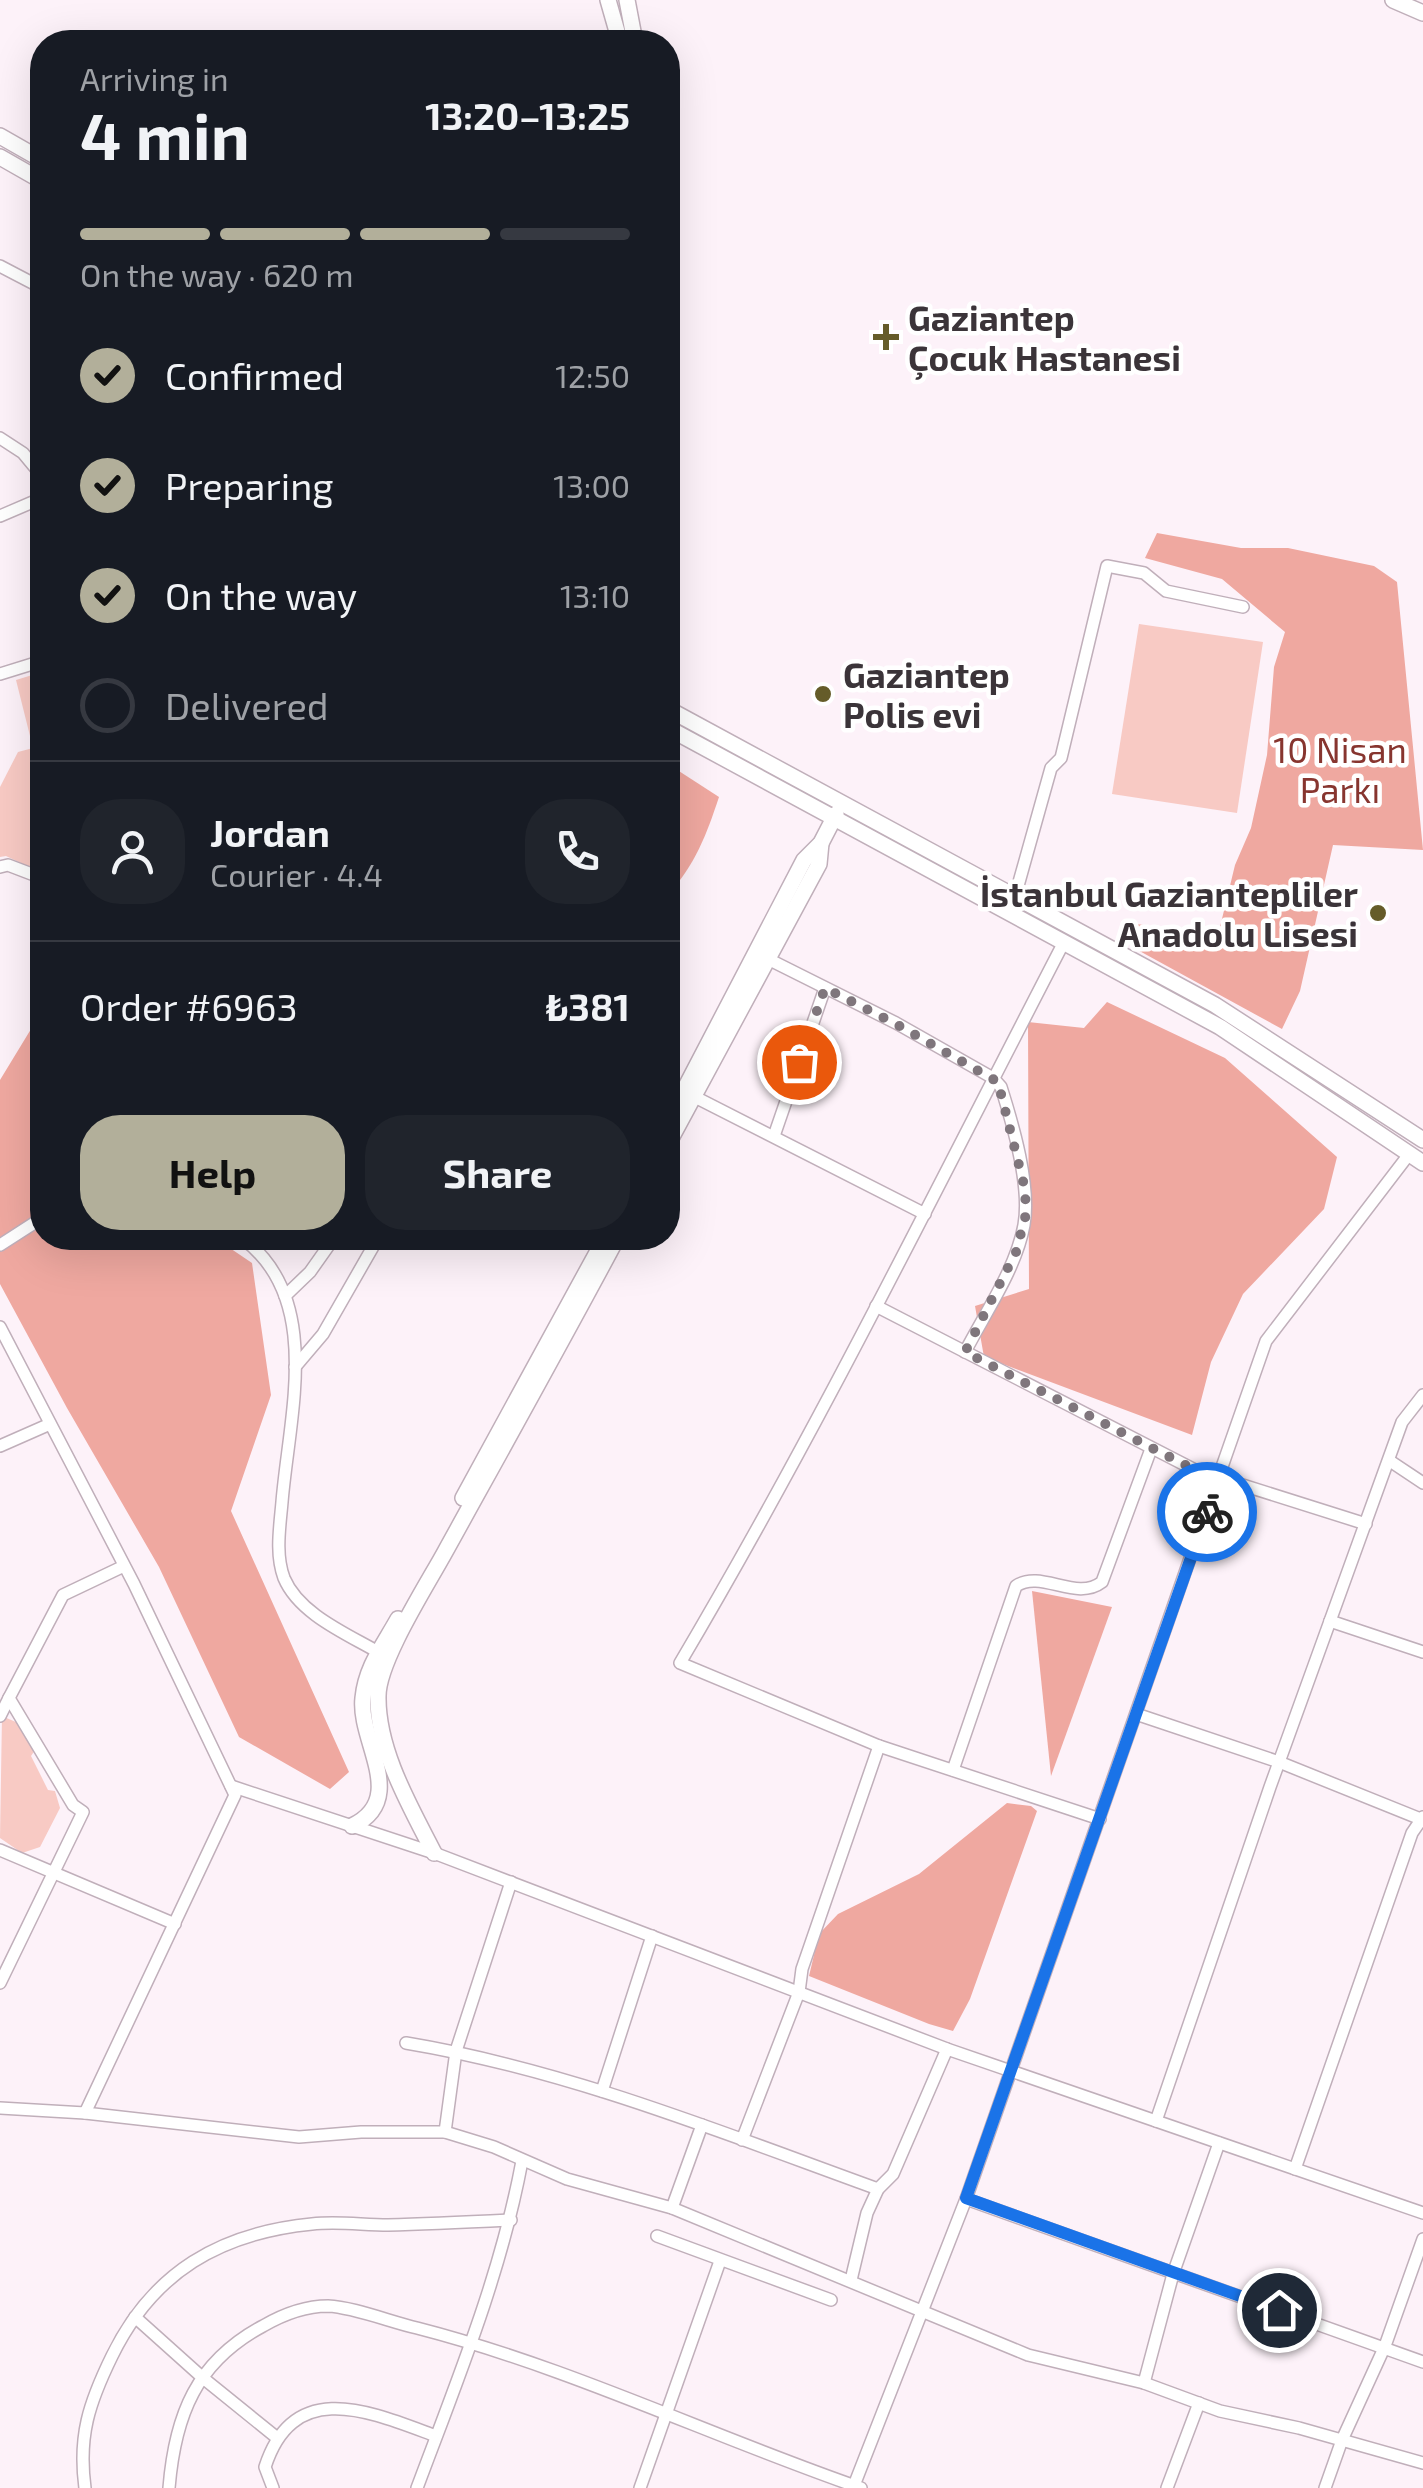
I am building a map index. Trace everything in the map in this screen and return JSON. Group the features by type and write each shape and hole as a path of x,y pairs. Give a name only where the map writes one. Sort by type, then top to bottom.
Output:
{"street":[{"path":"608,0 617,30"},
{"path":"627,0 633,30"},
{"path":"1393,0 1423,13"},
{"path":"0,136 30,153"},
{"path":"0,157 30,174"},
{"path":"0,266 30,282"},
{"path":"0,438 30,461"},
{"path":"0,516 30,503"},
{"path":"1011,905 1051,768 1061,758 1107,566 1144,573 1166,591 1242,607"},
{"path":"0,674 30,665"},
{"path":"680,715 838,812"},
{"path":"680,734 1241,1021 1423,1140"},
{"path":"680,1098 804,860 821,843 838,812"},
{"path":"680,1121 818,864 821,843"},
{"path":"0,867 8,865 30,873"},
{"path":"169,2488 174,2441 194,2392 217,2356 286,2314 329,2306 471,2342 856,2487 1012,2070 1266,1340 1417,1158 1220,1027 1064,942 1011,905"},
{"path":"1064,942 876,1306 735,1570 680,1662 878,1746 1100,1819"},
{"path":"768,959 994,1078 1002,1091 1025,1189 1026,1214 1016,1252 965,1352"},
{"path":"774,1136 825,988"},
{"path":"693,1096 925,1214"},
{"path":"0,1244 30,1225"},
{"path":"256,1250 279,1278 293,1318 295,1367 278,1543 284,1578 303,1604 378,1652"},
{"path":"285,1296 326,1250"},
{"path":"295,1367 323,1334 371,1250"},
{"path":"352,1826 366,1819 375,1808 380,1779 362,1703 367,1671 598,1250"},
{"path":"434,1852 408,1802 388,1748 380,1723 378,1692 387,1662 430,1580 611,1250"},
{"path":"876,1306 1195,1470 1366,1524"},
{"path":"0,1327 124,1566 235,1795 84,2114"},
{"path":"1156,2121 1279,1762 1402,1422 1423,1395"},
{"path":"0,1446 50,1424"},
{"path":"953,1770 1013,1590 1027,1581 1086,1590 1102,1582 1152,1449"},
{"path":"1390,1461 1423,1483"},
{"path":"0,1716 63,1595 124,1566"},
{"path":"1330,1621 1423,1652"},
{"path":"0,1983 83,1812 72,1805 9,1698"},
{"path":"1136,1714 1279,1762 1422,1818 1412,1832 1294,2169"},
{"path":"742,2140 799,1992 802,1969 878,1746"},
{"path":"230,1786 434,1852 947,2049 1423,2213"},
{"path":"0,1850 175,1924"},
{"path":"445,2132 456,2052 511,1882"},
{"path":"602,2092 652,1936"},
{"path":"406,2043 456,2052 602,2092 878,2189"},
{"path":"851,2280 868,2213 878,2189 894,2174 947,2049"},
{"path":"0,2108 299,2137 445,2132 494,2147 567,2179 672,2208 1028,2355 1144,2383 1220,2411 1423,2463"},
{"path":"672,2208 702,2125"},
{"path":"1144,2383 1173,2274 1220,2143"},
{"path":"417,2488 511,2220 522,2161"},
{"path":"966,2198 1423,2362"},
{"path":"86,2488 81,2455 90,2401 150,2294 192,2261 252,2234 314,2224 511,2220"},
{"path":"657,2236 831,2300"},
{"path":"1325,2488 1342,2440 1385,2346 1423,2239"},
{"path":"640,2488 720,2261"},
{"path":"136,2316 202,2378 276,2437"},
{"path":"1167,2488 1199,2403"},
{"path":"273,2488 266,2468 276,2437 296,2418 330,2408 376,2414 436,2436"}],"shaded area":[{"path":"1139,624 1263,642 1237,813 1112,794"},
{"path":"30,676 30,736 16,680"},
{"path":"30,749 30,867 0,857 0,787 18,752"},
{"path":"2,1716 18,1723 35,1750 31,1756 48,1790 55,1791 60,1808 40,1847 22,1853 0,1838"}],"green space":[{"name":"10 Nisan Parkı","path":"1157,533 1241,548 1288,548 1374,566 1397,582 1423,850 1333,845 1300,991 1282,1029 1134,948 1125,935 1130,923 1157,927 1202,947 1220,927 1235,865 1251,828 1267,755 1274,667 1285,632 1222,579 1145,558"},
{"path":"680,772 719,797 693,860 680,879"},
{"path":"1107,1002 1225,1058 1337,1157 1324,1209 1243,1294 1211,1362 1192,1435 984,1357 975,1306 1029,1289 1028,1022 1084,1028"},
{"path":"30,1031 30,1250 233,1250 252,1263 271,1395 231,1511 349,1772 330,1789 239,1737 159,1567 0,1284 0,1080"},
{"path":"1032,1591 1112,1607 1051,1776"},
{"path":"1007,1803 1031,1806 1037,1811 970,1999 953,2031 809,1976 819,1934 838,1914 919,1874"}],"way so far":[{"path":"799,1062 825,988 998,1082 1025,1189 1026,1214 1016,1252 965,1352 1195,1470 1219,1476 1207,1512"}],"place":[{"name":"Gaziantep Çocuk Hastanesi","path":"886,337"},
{"name":"Gaziantep Polis evi","path":"823,694"},
{"name":"İstanbul Gaziantepliler Anadolu Lisesi","path":"1378,913"}],"route":[{"path":"1207,1512 966,2198 1279,2310"}]}
